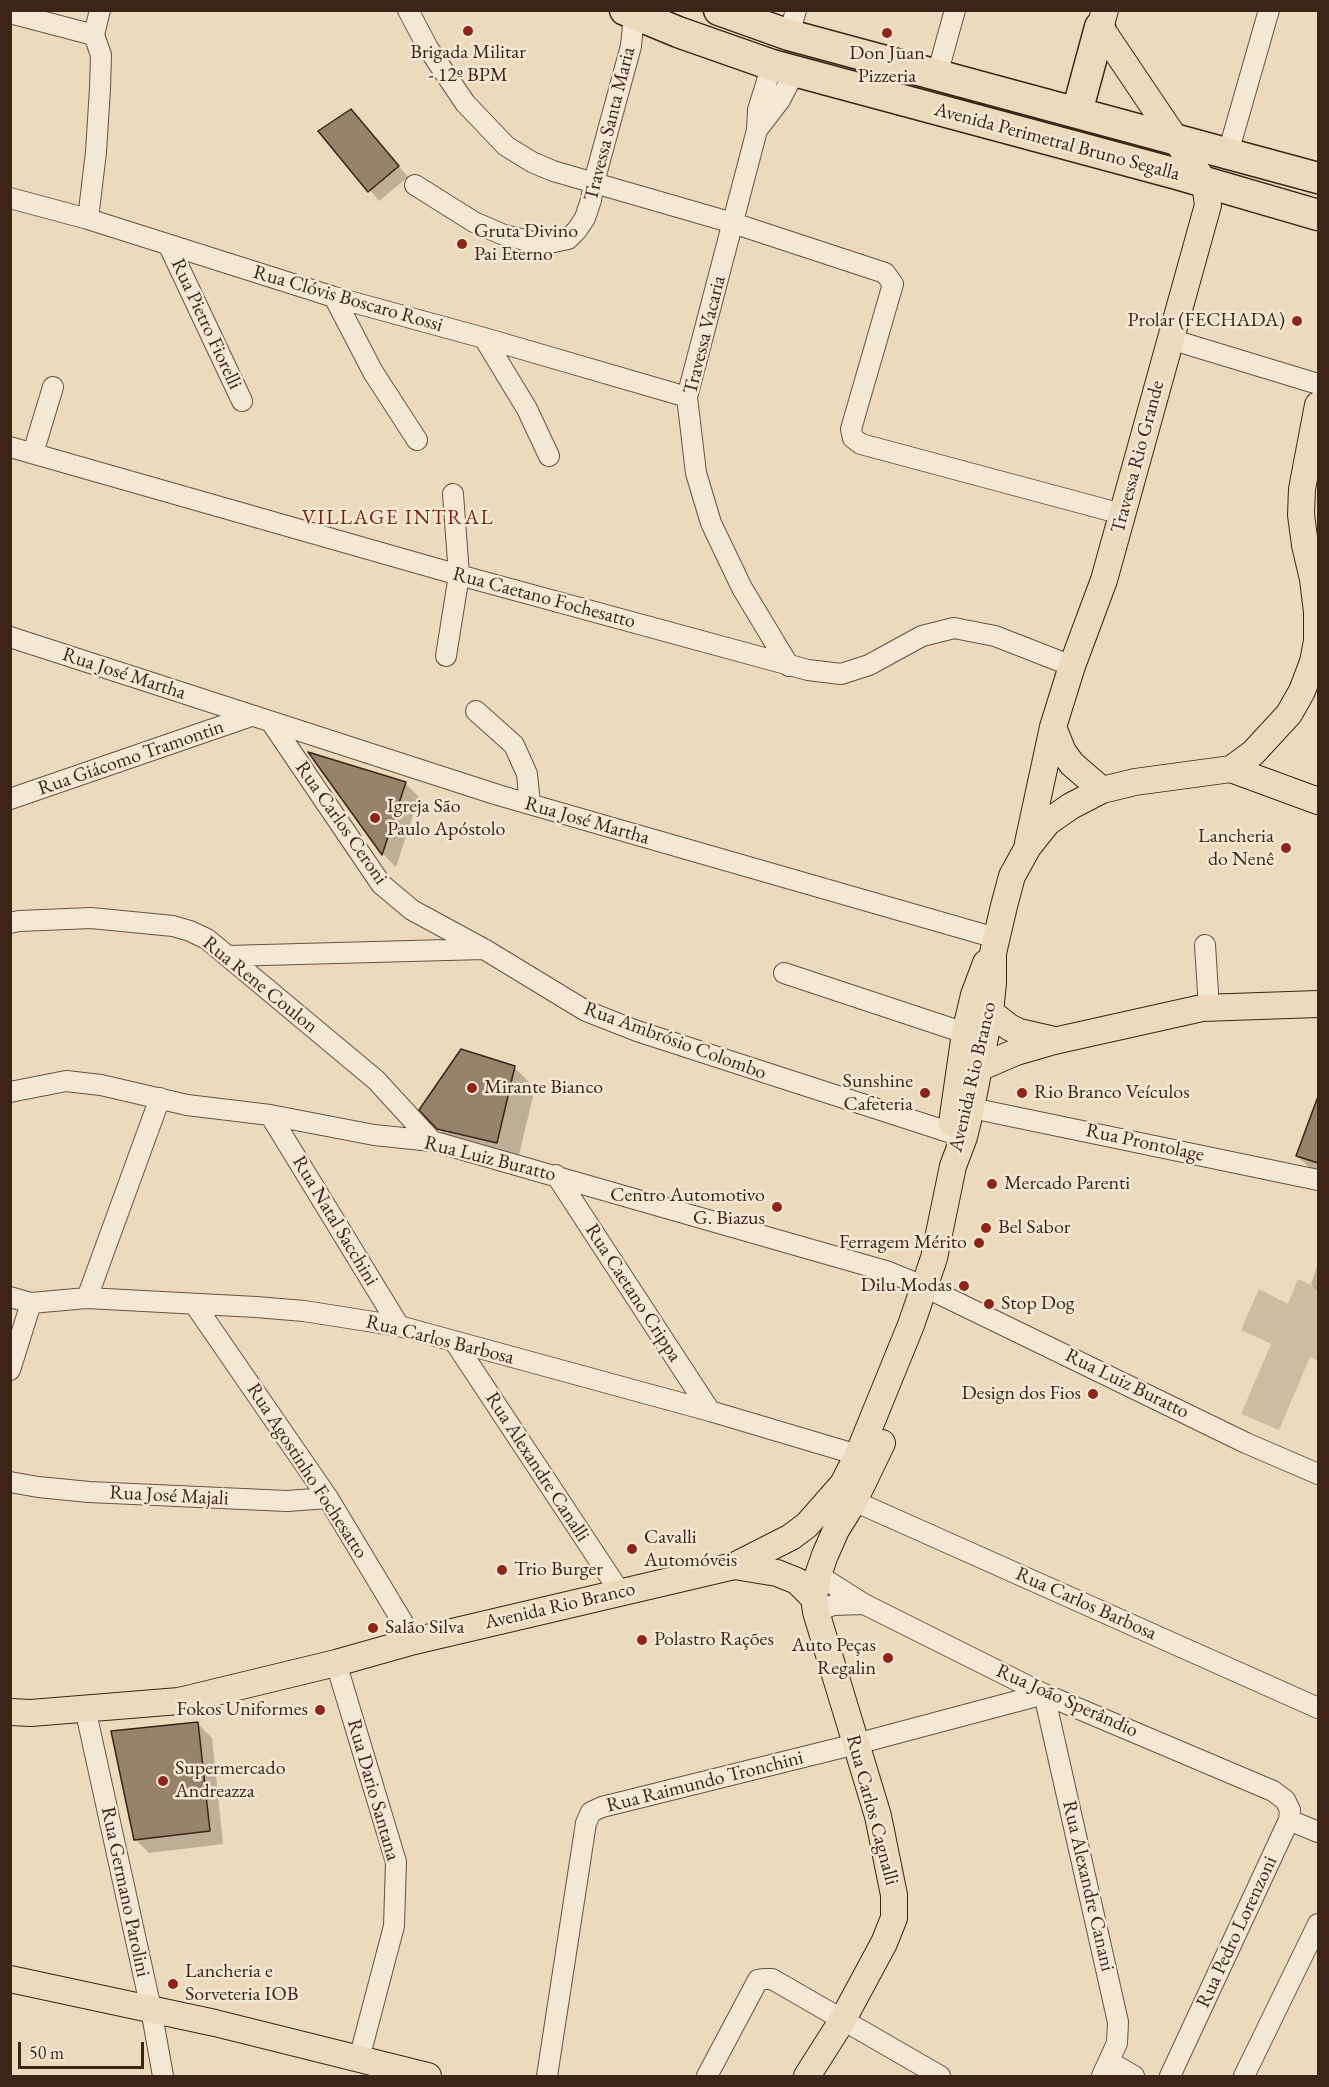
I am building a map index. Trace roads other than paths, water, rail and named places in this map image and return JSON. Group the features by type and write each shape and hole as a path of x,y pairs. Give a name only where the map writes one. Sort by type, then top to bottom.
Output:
{"highway":[{"name":"Avenida Perimetral Bruno Segalla","path":"718,10 792,23 888,62 1318,178"},
{"name":"Avenida Perimetral Bruno Segalla","path":"630,13 784,68 1318,215"},
{"path":"1077,112 1103,19"},
{"path":"784,68 783,59 816,58 868,70 879,69 888,62"}],"main road":[{"path":"1103,19 1174,138 1205,183"},
{"name":"Travessa Rio Grande","path":"1028,847 1053,727 1072,666 1104,580 1208,206 1205,183"},
{"path":"1231,769 1253,753 1278,728 1302,691 1316,663 1317,612 1301,515 1310,491 1318,405"},
{"path":"1053,727 1063,752 1072,764 1102,790"},
{"name":"Avenida Rio Branco","path":"816,1595 836,1530 855,1501 871,1468 899,1403 928,1325 934,1258 953,1166 962,1106 965,1033 974,994 991,953 1012,876 1028,847 1047,822 1071,806 1102,790 1135,783 1231,769 1318,801"},
{"name":"Avenida Rio Branco","path":"962,1106 979,1068 990,1012 993,983 991,953"},
{"path":"979,1068 1016,1052 1054,1041 1209,1008 1318,1004"},
{"path":"990,1012 1019,1032 1054,1041"},
{"name":"Avenida Rio Branco","path":"10,1712 31,1713 179,1701 336,1663 414,1641 734,1566 774,1547 807,1525 843,1484 858,1455 911,1325 930,1290"},
{"path":"734,1566 760,1569 797,1581 816,1595"},
{"name":"Rua Carlos Cagnalli","path":"807,2076 842,2021 885,1943 894,1918 894,1895 878,1816 816,1595"},
{"path":"10,1979 151,2009 359,2059 394,2072 428,2076"}],"street":[{"path":"88,219 96,152 100,88 101,55 94,35 100,10"},
{"path":"408,10 428,48 465,103 506,146 532,162 553,171 734,224 885,273 893,284 851,429 854,438 861,444 1122,514"},
{"path":"936,75 955,10"},
{"path":"1228,153 1269,10"},
{"path":"10,13 94,35"},
{"name":"Travessa Santa Maria","path":"415,185 474,222 504,235 533,242 568,239 577,230 588,209 631,46 630,13"},
{"name":"Travessa Vacaria","path":"784,68 758,110 757,130 734,224 687,397 696,473 711,523 742,588 789,666"},
{"name":"Rua Clóvis Boscaro Rossi","path":"10,198 88,219 334,297 687,397"},
{"name":"Rua Pietro Fiorelli","path":"169,246 242,401"},
{"path":"334,297 373,372 417,440"},
{"path":"484,338 527,410 549,456"},
{"path":"1170,339 1318,384"},
{"path":"33,453 53,387"},
{"name":"Rua Caetano Fochesatto","path":"10,447 789,666 841,674 869,665 922,636 954,628 995,636 1072,666"},
{"path":"447,656 459,575 453,494"},
{"name":"Rua José Martha","path":"10,637 991,953"},
{"path":"476,711 514,745 527,774 530,804"},
{"name":"Rua Giácomo Tramontin","path":"10,799 251,716"},
{"name":"Rua Carlos Ceroni","path":"271,722 381,884 412,910 484,949"},
{"name":"Rua Rene Coulon","path":"10,923 91,918 173,926 207,939 376,1080 432,1141"},
{"path":"1205,945 1209,1008"},
{"path":"226,956 484,949"},
{"name":"Rua Ambrósio Colombo","path":"484,949 586,1011 637,1031 957,1136"},
{"path":"784,974 965,1033"},
{"name":"Rua Luiz Buratto","path":"10,1092 66,1081 101,1085 187,1105 270,1115 374,1135 432,1141 886,1271 930,1290 1246,1443 1318,1474"},
{"path":"87,1298 160,1098"},
{"name":"Rua Prontolage","path":"962,1106 1318,1180"},
{"name":"Rua Natal Sacchini","path":"270,1115 399,1326"},
{"name":"Rua Caetano Crippa","path":"556,1176 710,1411"},
{"name":"Rua Carlos Barbosa","path":"10,1297 31,1303 87,1298 256,1307 304,1311 399,1326 710,1411 858,1455"},
{"path":"10,1370 31,1303"},
{"name":"Rua Agostinho Fochesatto","path":"195,1305 328,1498 414,1641"},
{"name":"Rua Alexandre Canalli","path":"454,1341 620,1592"},
{"name":"Rua José Majali","path":"10,1482 38,1487 136,1494 287,1501 328,1498"},
{"name":"Rua Carlos Barbosa","path":"855,1501 1318,1708"},
{"name":"Rua João Sperândio","path":"816,1595 833,1605 864,1604"},
{"name":"Rua João Sperândio","path":"816,1595 864,1604 1044,1694 1273,1791 1285,1800 1290,1810 1289,1820"},
{"name":"Rua Dario Santana","path":"336,1663 396,1862 394,1926 359,2059"},
{"name":"Rua Raimundo Tronchini","path":"547,2076 586,1823 591,1812 602,1807 856,1744 1044,1694"},
{"name":"Rua Alexandre Canani","path":"1044,1694 1118,2022 1117,2043 1106,2069"},
{"name":"Rua Germano Parolini","path":"85,1708 151,2009 163,2076"},
{"path":"1289,1820 1318,1832"},
{"name":"Rua Pedro Lorenzoni","path":"1170,2076 1289,1820"},
{"path":"1244,2076 1318,1924"},
{"path":"707,2076 758,1980 772,1979 940,2076"},
{"path":"1106,2069 1134,2076"}],"place":[{"name":"Brigada Militar - 12º BPM","path":"468,31"},
{"name":"Don Juan Pizzeria","path":"887,33"},
{"name":"Gruta Divino Pai Eterno","path":"462,244"},
{"name":"Prolar (FECHADA)","path":"1297,321"},
{"name":"Igreja São Paulo Apóstolo","path":"375,818"},
{"name":"Lancheria do Nenê","path":"1286,848"},
{"name":"Mirante Bianco","path":"472,1088"},
{"name":"Sunshine Cafeteria","path":"925,1093"},
{"name":"Rio Branco Veículos","path":"1022,1093"},
{"name":"Mercado Parenti","path":"992,1184"},
{"name":"Centro Automotivo G. Biazus","path":"777,1207"},
{"name":"Bel Sabor","path":"986,1228"},
{"name":"Ferragem Mérito","path":"979,1243"},
{"name":"Dilu Modas","path":"964,1286"},
{"name":"Stop Dog","path":"989,1304"},
{"name":"Design dos Fios","path":"1093,1394"},
{"name":"Cavalli Automóveis","path":"632,1549"},
{"name":"Trio Burger","path":"502,1570"},
{"name":"Salão Silva","path":"373,1628"},
{"name":"Polastro Rações","path":"642,1640"},
{"name":"Auto Peças Regalin","path":"888,1658"},
{"name":"Fokos Uniformes","path":"320,1710"},
{"name":"Supermercado Andreazza","path":"163,1781"},
{"name":"Lancheria e Sorveteria IOB","path":"173,1984"}],"district":[{"name":"VILLAGE INTRAL","path":"398,518"}]}
